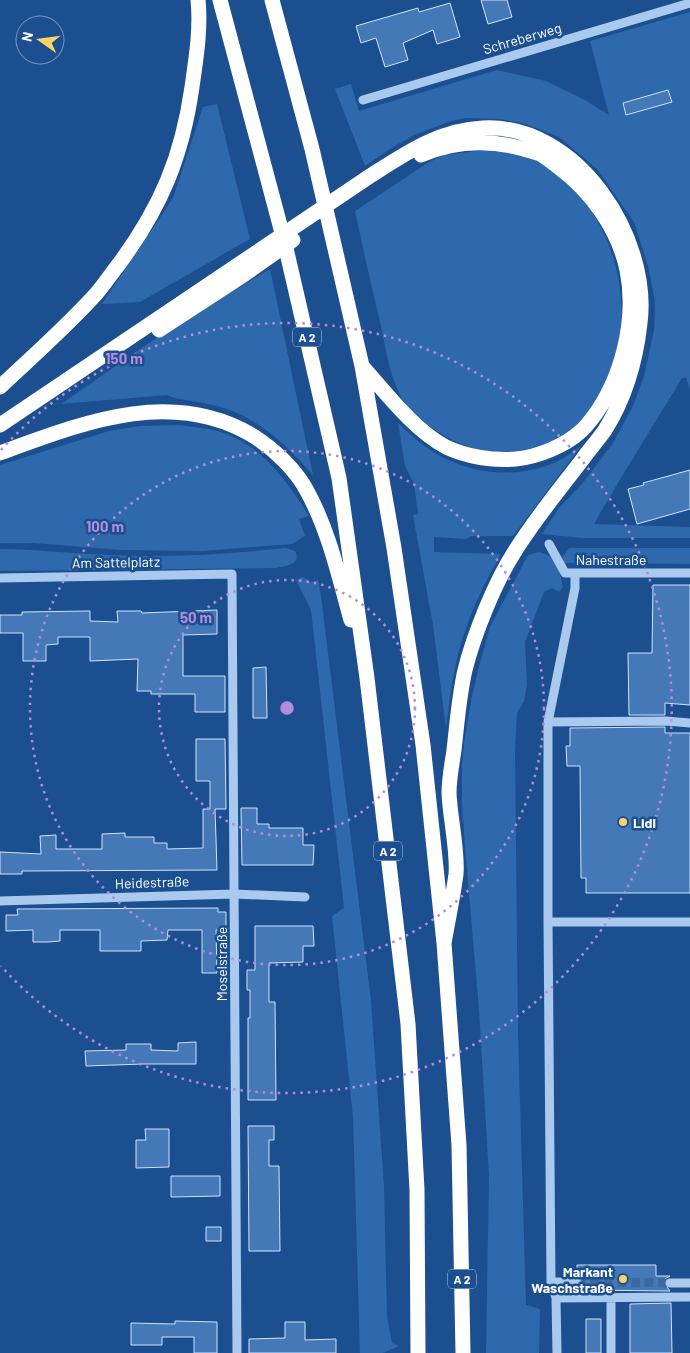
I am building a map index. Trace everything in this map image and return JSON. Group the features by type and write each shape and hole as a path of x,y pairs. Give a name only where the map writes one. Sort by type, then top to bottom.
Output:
{"highway":[{"path":"0,387 51,340 96,294 134,244 164,192 181,146 190,105 197,55 198,0"},
{"name":"A 2","path":"220,0 285,244 339,478 368,678 408,1024 417,1190 418,1353"},
{"name":"A 2","path":"272,0 312,149 362,366 394,548 423,745 444,943 459,1145 463,1353"},
{"path":"0,434 371,181 418,146 445,134 484,128 516,131 540,140 565,153 585,172 610,204 635,257 640,284 641,321 631,371 618,404 604,430 525,535 513,554 494,591 465,670 449,790 456,872 444,943"},
{"path":"362,366 423,432 446,447 472,456 505,460 528,458 551,450 581,432 601,406 614,381 626,344 629,303 627,271 609,224 593,200 574,178 542,155 503,143 468,142 429,152 371,181"},
{"path":"0,425 244,268"},
{"path":"0,453 60,431 105,418 136,413 175,412 194,414 230,423 246,432 271,448 306,490 325,530 368,678"}],"street":[{"name":"Schreberweg","path":"363,100 690,3"},
{"name":"Nahestraße","path":"549,544 565,573 690,573"},
{"path":"556,1353 556,1298 551,1282 548,722 575,588 575,573"},
{"name":"Am Sattelplatz","path":"0,578 232,574"},
{"name":"Moselstraße","path":"232,574 236,1353"},
{"path":"548,722 666,721 690,723"},
{"name":"Heidestraße","path":"0,901 234,894 305,897"},
{"path":"548,922 690,922"},
{"path":"551,1282 577,1282"},
{"path":"670,1283 690,1283"},
{"path":"556,1298 690,1296"},
{"path":"611,1298 611,1353"}],"shaded area":[{"path":"690,12 690,389 686,378 682,378 594,524 690,527 690,538 583,538 542,534 559,508 582,484 613,443 633,406 644,376 654,330 655,301 648,266 634,222 597,169 559,137 526,124 501,119 465,118 451,121 414,135 365,166 335,89 351,84 359,111 497,70 546,81 585,100 609,115 590,41"},
{"path":"217,104 250,239 140,302 102,304 173,198 203,107"},
{"path":"491,149 520,155 541,163 568,183 584,201 598,222 609,244 620,292 621,317 615,369 585,417 565,434 540,446 500,452 471,448 446,436 419,418 400,395 388,359 355,211 429,162 445,155"},
{"path":"270,269 313,475 273,435 250,419 218,406 167,395 61,404 234,284 238,288"},
{"path":"398,423 423,445 440,456 469,468 485,471 517,472 532,470 562,459 581,446 513,536 471,536 466,539 434,537 434,552 501,554 477,601 461,643 453,679 446,729 433,625 413,515 418,514 414,484 405,466"},
{"path":"179,425 218,431 247,444 259,454 282,477 309,516 299,519 305,536 292,544 203,551 121,550 34,543 0,543 0,465 109,431 140,426"},
{"path":"286,548 295,551 297,556 295,562 276,568 0,571 0,549 133,556 177,556"},
{"path":"569,548 690,548 690,564 564,563 562,558"},
{"path":"539,552 550,557 557,565 563,587 559,592 552,588 544,592 525,642 527,685 524,701 517,713 515,751 518,1035 526,1305 540,1309 539,1353 486,1353 489,1175 479,1010 462,803 462,765 471,701 490,627 528,555"},
{"path":"303,577 311,582 318,580 321,596 371,1001 384,1187 387,1317 392,1343 399,1346 383,1353 360,1353 353,1117 332,916 344,908 311,610 296,580"}],"building":[{"path":"481,0 507,0 512,17 488,24"},
{"path":"450,3 460,37 437,44 433,30 403,43 408,60 385,67 376,38 361,43 356,26 418,8 419,12"},
{"path":"668,90 672,102 626,115 623,103"},
{"path":"690,470 690,509 637,524 628,489"},
{"path":"653,585 690,585 690,705 665,703 665,715 629,715 628,653 652,653"},
{"path":"217,610 217,634 183,635 183,676 225,676 225,712 195,712 195,694 151,694 151,691 137,691 138,659 90,661 90,637 58,637 58,644 46,645 46,661 23,661 23,633 0,633 0,615 22,615 22,612 90,611 90,621 118,622 117,611 141,611 142,613"},
{"path":"266,667 267,718 253,718 253,668"},
{"name":"Lidl","path":"665,727 665,733 690,733 690,893 586,893 586,878 581,878 580,766 567,766 566,746 570,746 570,728"},
{"path":"196,739 225,739 226,809 215,809 217,870 22,871 22,874 0,874 0,852 41,854 40,836 56,835 56,849 102,849 102,834 125,833 125,837 154,837 154,843 167,843 167,849 203,848 203,809 210,809 210,781 196,781"},
{"path":"241,808 257,808 257,824 269,824 269,828 303,828 303,845 314,845 313,865 242,865"},
{"path":"218,908 218,912 226,912 226,930 216,930 217,973 202,973 202,930 168,930 167,940 141,941 141,951 100,951 100,930 60,930 60,941 48,942 33,942 33,930 6,931 6,915 18,915 17,909"},
{"path":"255,926 313,926 314,946 303,946 303,962 269,963 269,1002 275,1002 276,1100 248,1100 250,990 247,990 247,970 255,970"},
{"path":"196,1042 196,1064 86,1066 85,1051 126,1050 126,1044 151,1044 151,1050 178,1051 178,1043"},
{"path":"248,1126 274,1126 274,1140 269,1140 269,1166 279,1166 280,1251 249,1251"},
{"path":"145,1129 169,1129 169,1167 136,1168 136,1140 146,1140"},
{"path":"171,1176 220,1176 220,1196 171,1197"},
{"path":"206,1227 221,1227 221,1241 206,1241"},
{"name":"Markant Waschstraße","path":"577,1265 656,1265 656,1276 670,1276 665,1279 664,1283 670,1291 577,1290 577,1288 582,1286 583,1282 581,1277 577,1276"},
{"path":"671,1303 672,1353 630,1353 630,1304"},
{"path":"586,1319 601,1319 601,1353 586,1353"},
{"path":"175,1321 217,1322 217,1353 194,1353 194,1337 162,1337 162,1345 131,1345 131,1323 175,1324"},
{"path":"285,1322 305,1322 305,1340 336,1339 336,1353 249,1353 249,1339 285,1338"}],"tunnel":[{"path":"577,1282 670,1283"}],"place":[{"name":"Lidl","path":"623,822"},
{"name":"Markant Waschstraße","path":"623,1279"}]}
